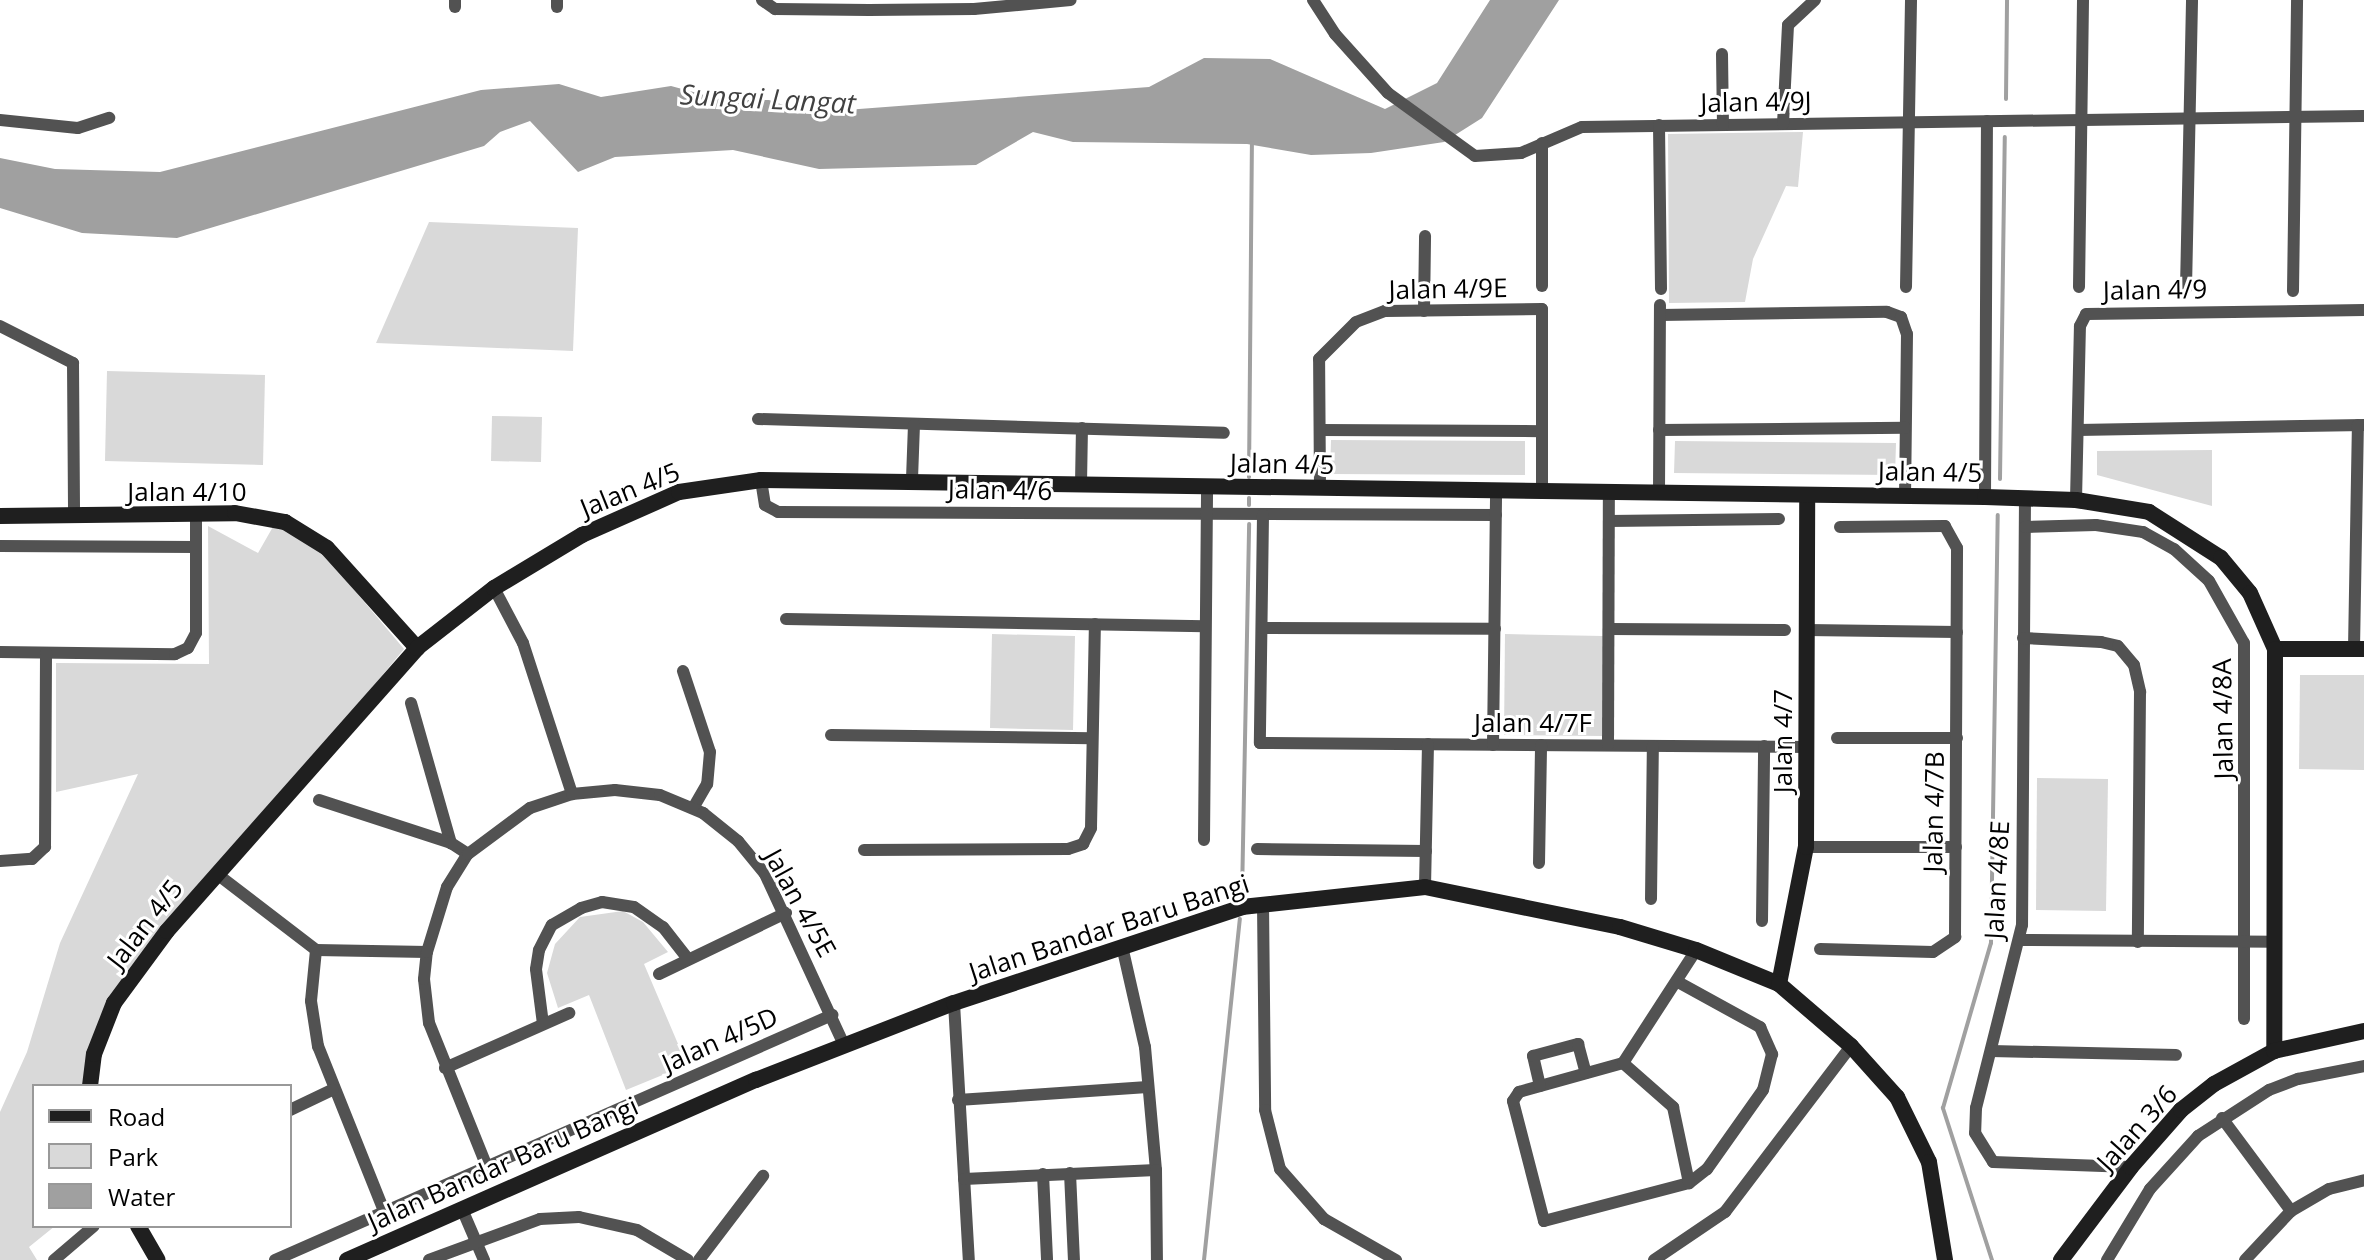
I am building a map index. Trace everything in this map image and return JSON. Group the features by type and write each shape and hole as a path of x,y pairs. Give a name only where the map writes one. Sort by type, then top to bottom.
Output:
{"street":[{"path":"762,2 775,9 1071,0"},
{"name":"Jalan 4/9J","path":"1313,0 1364,69 1462,149 1493,157 1542,143 1573,128 2364,116"},
{"path":"1783,124 1788,25 1815,0"},
{"path":"1906,287 1911,0"},
{"path":"2079,287 2083,0"},
{"path":"2186,288 2192,0"},
{"path":"2293,291 2297,0"},
{"path":"1722,54 1723,125"},
{"path":"0,120 78,128 109,118"},
{"path":"1981,121 1985,497"},
{"path":"1659,125 1661,289"},
{"path":"1542,143 1542,286"},
{"path":"1424,311 1425,236"},
{"name":"Jalan 4/9E","path":"1320,489 1319,359 1370,315 1542,309 1542,492"},
{"path":"1659,492 1660,310 1887,312 1901,317 1907,334 1905,496"},
{"name":"Jalan 4/9","path":"2076,500 2080,326 2086,314 2364,310"},
{"path":"0,326 74,365 74,516"},
{"path":"758,419 1224,433"},
{"path":"912,479 914,425"},
{"path":"2078,430 2361,425 2359,649 2275,649"},
{"path":"1081,484 1082,428"},
{"path":"1659,430 1905,428"},
{"path":"1320,430 1542,431"},
{"name":"Jalan 4/5","path":"90,1084 97,1042 114,1003 217,874 417,648 494,588 570,541 657,501 723,482 761,480 912,479 1320,489 1985,497 2076,500 2149,512 2203,543 2250,593 2275,649 2274,1051"},
{"name":"Jalan 4/6","path":"761,480 765,505 778,512 1496,515"},
{"path":"1204,840 1207,487"},
{"path":"1493,745 1496,491"},
{"path":"1608,745 1609,492"},
{"name":"Jalan 4/7","path":"1779,984 1806,847 1807,495"},
{"name":"Jalan 4/8E","path":"2025,498 2019,940 1974,1120 1986,1157 2002,1163 2131,1167"},
{"path":"0,652 175,654 188,648 196,633 196,515"},
{"path":"1263,515 1262,628 1495,629"},
{"name":"Jalan 4/10","path":"0,516 262,516 304,531 327,548 417,648"},
{"path":"1609,521 1779,519"},
{"name":"Jalan 4/8A","path":"2025,527 2096,525 2143,532 2191,562 2227,609 2244,643 2247,665 2244,1019"},
{"name":"Jalan 4/7B","path":"1820,949 1933,952 1955,937 1957,548 1945,526 1840,527"},
{"path":"0,546 196,547"},
{"path":"494,588 523,643 572,794"},
{"path":"786,619 1205,626"},
{"path":"864,850 1068,849 1083,844 1091,828 1095,624"},
{"name":"Jalan 4/7F","path":"1262,628 1260,743 1807,747"},
{"path":"1609,629 1785,630"},
{"path":"1807,630 1957,632"},
{"path":"2023,638 2101,642 2118,646 2134,665 2140,692 2138,942"},
{"path":"0,861 32,859 45,847 46,653"},
{"path":"683,671 710,752 707,784 693,808"},
{"path":"411,703 451,843"},
{"path":"831,735 1092,738"},
{"path":"1837,738 1957,738"},
{"path":"1425,887 1428,744"},
{"path":"1539,863 1541,745"},
{"path":"1651,899 1653,746"},
{"path":"1762,921 1764,746"},
{"name":"Jalan 4/5E","path":"487,1167 445,1068 424,999 427,952 447,887 468,854 530,808 572,794 651,794 693,808 738,841 786,913 843,1043"},
{"path":"319,800 451,843 468,854"},
{"path":"1806,847 1956,847"},
{"path":"1257,849 1426,851"},
{"path":"217,874 316,950 427,952"},
{"name":"Jalan Bandar Baru Bangi","path":"347,1260 843,1043 954,1003 1122,946 1263,904 1425,887 1536,907 1696,950 1779,984 1851,1046 1897,1097 1915,1128 1929,1162 1945,1260"},
{"path":"543,1024 537,994 539,950 552,925 581,908 602,902 634,907 663,927 688,959"},
{"path":"1263,904 1265,1110 1280,1169 1324,1219 1396,1260"},
{"path":"659,974 786,913"},
{"path":"2019,940 2275,942"},
{"path":"1122,946 1148,1087 1156,1170 1157,1260"},
{"path":"316,950 311,1001 332,1090 384,1211"},
{"path":"1678,982 1737,1010 1760,1027 1772,1054 1763,1090 1707,1169 1689,1183 1544,1221 1513,1101 1519,1092 1623,1063 1696,950"},
{"path":"954,1003 969,1260"},
{"path":"445,1068 569,1013"},
{"name":"Jalan 4/5D","path":"275,1260 832,1015"},
{"name":"Jalan 3/6","path":"2061,1260 2131,1167 2181,1110 2236,1070 2274,1051 2364,1031"},
{"path":"1540,1086 1533,1056 1578,1044 1586,1073"},
{"path":"1654,1260 1725,1212 1851,1046"},
{"path":"1991,1051 2176,1055"},
{"path":"1623,1063 1673,1107 1689,1183"},
{"path":"2107,1260 2150,1189 2177,1156 2222,1118 2298,1079 2364,1066"},
{"path":"958,1100 1148,1087"},
{"path":"292,1109 332,1090"},
{"path":"2222,1118 2291,1211"},
{"path":"964,1179 1156,1170"},
{"path":"1070,1173 1074,1260"},
{"path":"1043,1174 1047,1260"},
{"path":"699,1260 763,1176"},
{"path":"2245,1260 2291,1211 2329,1189 2364,1180"},
{"path":"462,1209 484,1260"},
{"path":"429,1260 540,1219 579,1217 637,1230 688,1260"},
{"path":"54,1260 92,1228"},
{"path":"139,1228 158,1260"}],"green space":[{"path":"1803,132 1798,187 1786,186 1753,259 1745,302 1669,303 1668,134"},
{"path":"429,222 578,228 573,351 376,343"},
{"path":"107,371 265,375 263,465 105,461"},
{"path":"492,416 542,417 541,462 491,461"},
{"path":"1331,440 1525,441 1525,475 1330,474"},
{"path":"1675,441 1896,443 1895,475 1674,473"},
{"path":"2212,450 2212,506 2097,475 2097,451"},
{"path":"274,525 301,535 323,553 404,649 100,1017 85,1084 32,1084 32,1228 53,1228 29,1247 37,1260 0,1260 0,1112 27,1052 60,943 138,774 56,792 56,663 209,664 208,526 258,553"},
{"path":"992,634 1075,636 1073,730 990,728"},
{"path":"1505,634 1603,636 1602,736 1504,735"},
{"path":"2300,675 2364,675 2364,770 2299,769"},
{"path":"2037,778 2108,779 2106,911 2036,910"},
{"path":"623,911 643,922 668,952 644,964 687,1065 626,1090 589,995 558,1008 547,973 555,944 580,917"}],"water":[{"path":"1490,0 1559,0 1482,118 1444,142 1371,153 1311,155 1247,144 1073,142 1033,132 976,165 819,169 733,150 615,157 578,172 530,121 500,132 484,146 177,238 82,233 0,208 0,158 55,169 160,172 481,90 559,84 601,97 671,86 723,100 769,100 806,113 1149,87 1204,58 1270,59 1385,109 1437,83"}],"waterway":[{"path":"2006,99 2007,0"},
{"path":"2000,479 2005,137"},
{"path":"1249,477 1252,143"},
{"path":"1249,498 1249,505"},
{"path":"1992,1260 1943,1108 1991,943 1998,515"},
{"path":"1242,896 1249,524"},
{"path":"1204,1260 1240,919"}],"water label":[{"name":"Sungai Langat","path":"768,98"}]}
